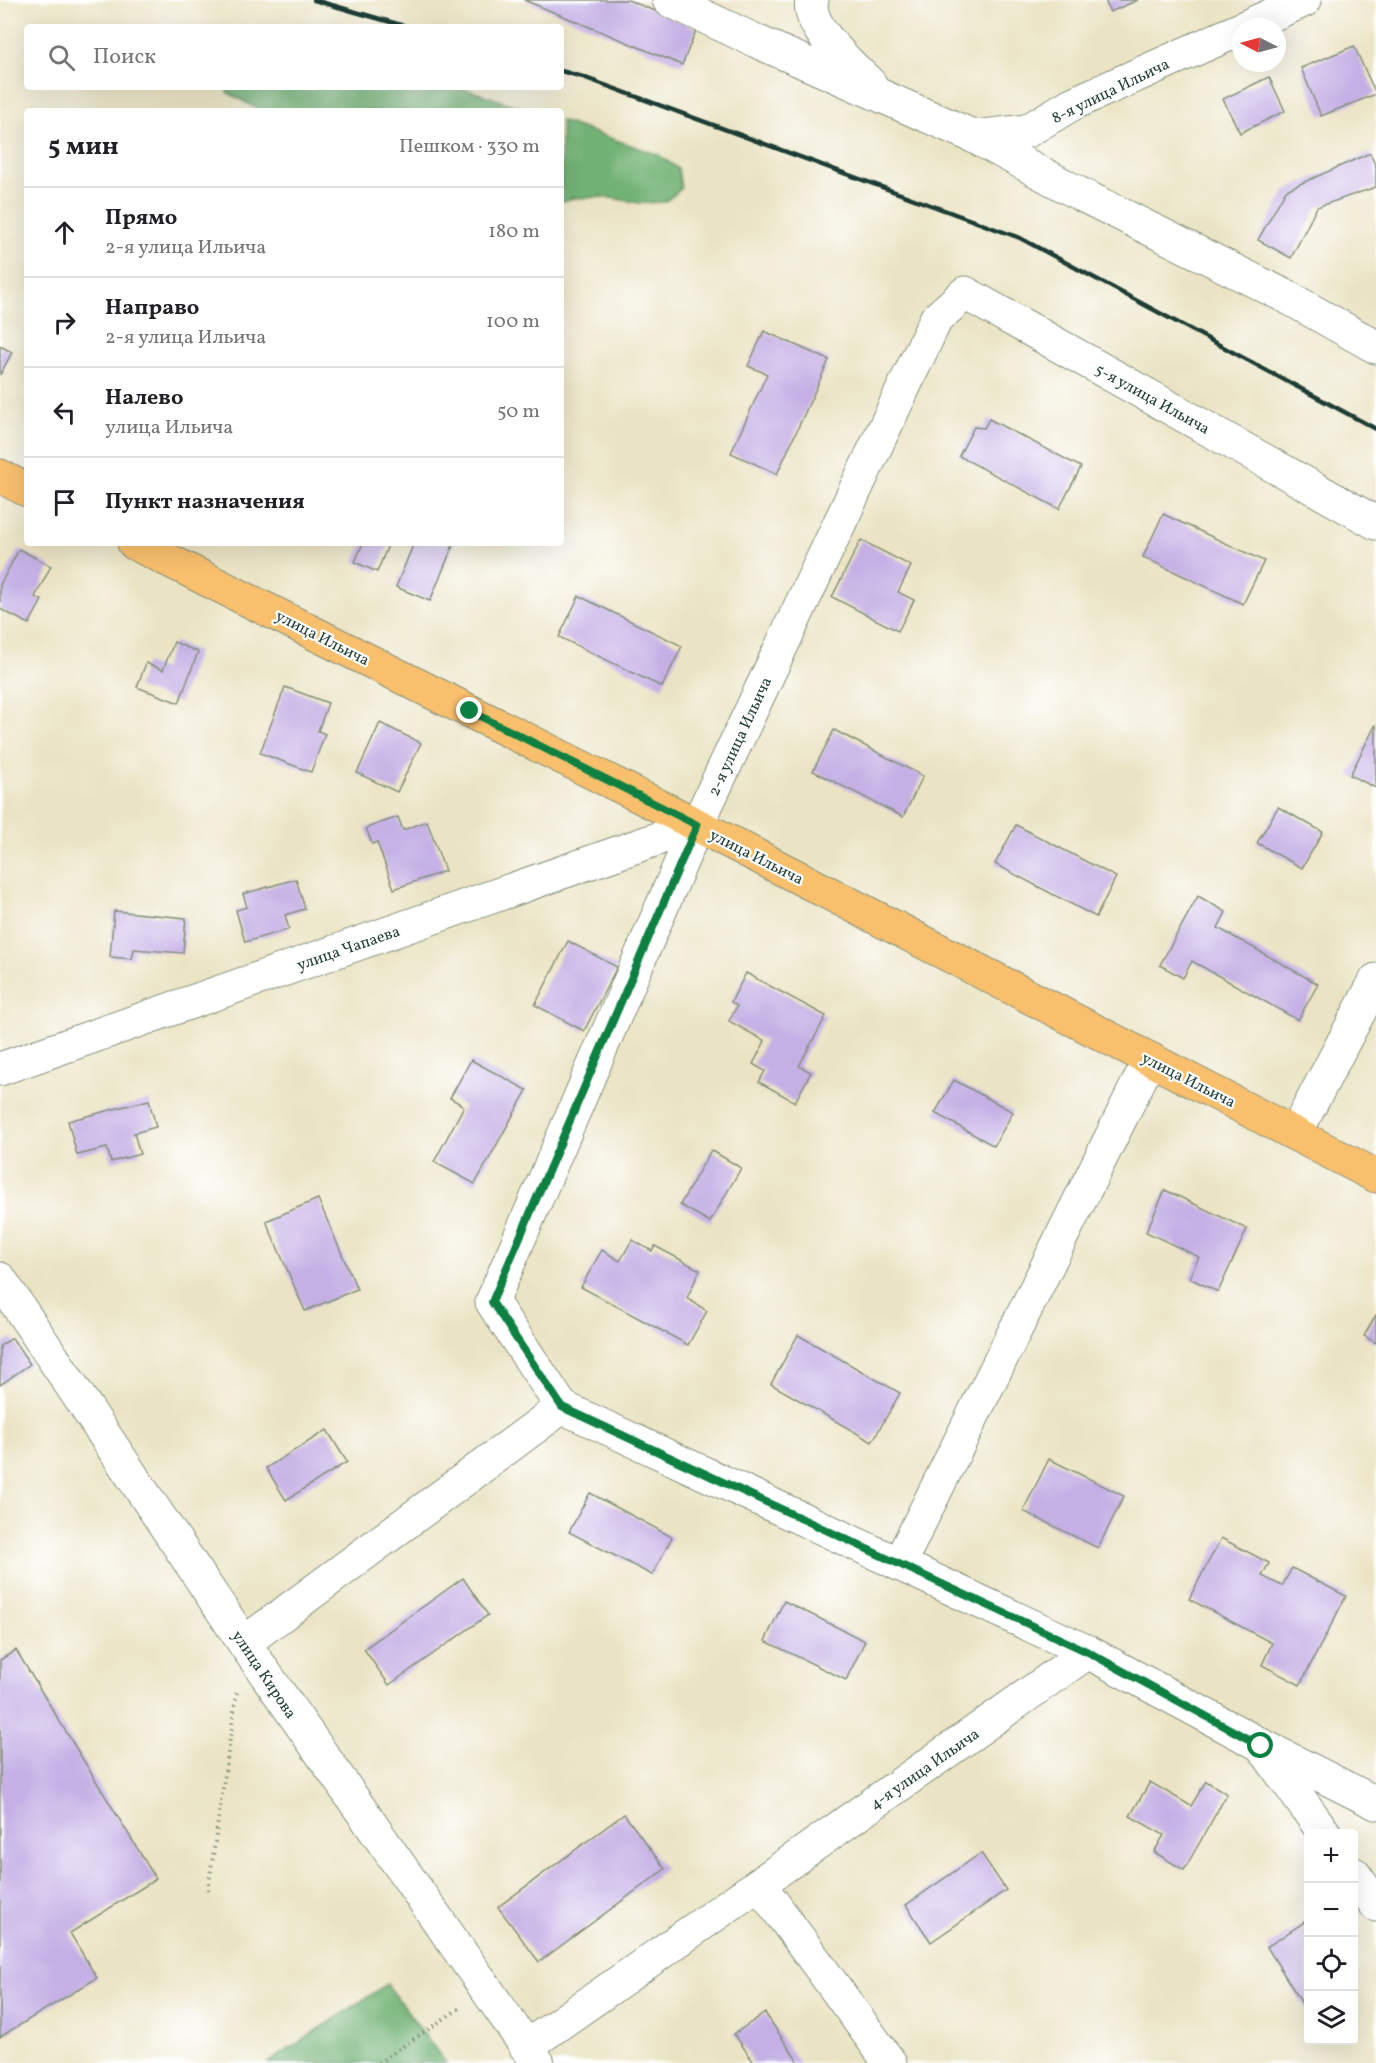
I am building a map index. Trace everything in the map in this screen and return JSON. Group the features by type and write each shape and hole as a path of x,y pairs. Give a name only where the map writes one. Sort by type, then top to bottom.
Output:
{"main road":[{"path":"0,476 24,488"},
{"name":"улица Ильича","path":"140,546 697,825 1376,1176"}],"street":[{"path":"669,0 756,41 975,137 1078,193 1288,298 1376,347"},
{"path":"812,0 810,6 822,34 882,96"},
{"name":"8-я улица Ильича","path":"1265,18 1305,0"},
{"name":"8-я улица Ильича","path":"975,137 1027,131 1072,104 1232,33"},
{"name":"5-я улица Ильича","path":"936,319 965,293 1376,523"},
{"name":"2-я улица Ильича","path":"562,1407 492,1302 697,825 936,319"},
{"name":"улица Чапаева","path":"0,1069 697,825"},
{"path":"1295,1134 1376,980"},
{"path":"899,1563 1150,1059"},
{"name":"улица Кирова","path":"0,1279 244,1643 532,2055"},
{"path":"244,1643 562,1407 1088,1652 1261,1746 1376,1803"},
{"name":"4-я улица Ильича","path":"532,2055 759,1884 1088,1652"},
{"path":"1261,1746 1321,1829"},
{"path":"1358,1881 1376,1905"},
{"path":"759,1884 890,2063"}],"path":[{"path":"208,1890 244,1643"},
{"path":"378,2063 486,1990"}],"green space":[{"path":"227,90 469,90 522,108 256,108 227,92"},
{"path":"564,122 659,155 678,169 681,189 665,202 640,203 605,197 573,198 564,201"},
{"path":"387,1984 446,2063 268,2063"}],"building":[{"path":"524,0 628,0 697,28 682,65"},
{"path":"1105,0 1138,0 1110,12"},
{"path":"1354,46 1376,94 1321,116 1301,68"},
{"path":"1269,77 1285,111 1240,133 1223,99"},
{"path":"1370,153 1376,167 1376,187 1317,207 1291,258 1258,240 1286,190"},
{"path":"764,331 829,360 777,474 731,453 767,374 748,366"},
{"path":"0,346 12,352 0,375"},
{"path":"989,419 1081,467 1059,509 959,456 974,427 984,428"},
{"path":"1163,514 1264,561 1243,604 1143,557"},
{"path":"861,540 911,566 898,592 914,600 898,631 832,597"},
{"path":"362,546 388,546 377,572 355,562"},
{"path":"413,546 453,546 430,601 396,587"},
{"path":"19,549 51,566 35,597 42,600 29,624 0,609 0,585"},
{"path":"579,596 682,646 662,687 559,637"},
{"path":"174,642 198,652 179,703 137,687 146,663 163,670"},
{"path":"285,687 328,703 318,731 325,734 311,772 260,753"},
{"path":"380,723 421,743 397,792 357,773"},
{"path":"1376,724 1376,788 1350,775"},
{"path":"834,730 923,776 903,817 813,771"},
{"path":"1278,807 1323,832 1302,868 1257,843"},
{"path":"398,817 403,830 427,821 445,871 394,889 377,842 372,844 366,828"},
{"path":"1016,825 1116,877 1096,917 995,864"},
{"path":"296,879 305,909 285,915 289,929 245,942 236,910 247,907 243,894"},
{"path":"1198,896 1226,912 1218,928 1318,984 1298,1020 1192,961 1183,978 1160,965"},
{"path":"114,911 186,918 183,953 134,949 132,959 110,957"},
{"path":"568,941 617,967 584,1031 535,1005"},
{"path":"746,973 826,1016 799,1066 811,1072 795,1102 759,1082 765,1071 753,1064 765,1041 729,1021 737,1006 731,1002"},
{"path":"471,1060 527,1090 475,1184 434,1162 464,1106 450,1098"},
{"path":"954,1080 1013,1112 994,1146 935,1113"},
{"path":"149,1100 156,1127 134,1133 140,1154 111,1162 107,1148 77,1155 68,1121"},
{"path":"711,1150 741,1168 710,1222 680,1205"},
{"path":"1165,1190 1247,1229 1218,1292 1189,1278 1199,1257 1146,1232"},
{"path":"318,1199 357,1289 305,1311 266,1221"},
{"path":"632,1240 652,1251 655,1246 700,1270 687,1298 707,1311 688,1345 581,1287 602,1250 620,1261"},
{"path":"1376,1315 1376,1343 1364,1336"},
{"path":"798,1335 900,1393 872,1442 771,1384"},
{"path":"12,1338 30,1364 0,1385 0,1346"},
{"path":"327,1430 347,1462 286,1500 266,1468"},
{"path":"1049,1459 1124,1496 1098,1548 1023,1511"},
{"path":"590,1493 672,1537 652,1575 569,1532"},
{"path":"1221,1538 1269,1563 1262,1576 1282,1586 1292,1568 1346,1596 1300,1685 1262,1665 1272,1643 1189,1599"},
{"path":"463,1578 488,1615 389,1685 364,1649"},
{"path":"784,1601 865,1641 846,1680 765,1641"},
{"path":"16,1650 156,1879 70,1933 97,1978 0,2037 0,1660"},
{"path":"1206,1781 1227,1794 1184,1870 1154,1852 1164,1835 1130,1816 1150,1782 1191,1806"},
{"path":"624,1814 665,1869 539,1962 498,1907"},
{"path":"981,1853 1006,1890 931,1942 906,1905"},
{"path":"1304,1922 1304,2007 1267,1947"},
{"path":"765,2013 799,2063 750,2063 753,2061 734,2034"}],"railway":[{"path":"314,0 398,24"},
{"path":"564,72 1020,238 1376,429"}],"route":[{"path":"470,711 697,825 492,1302 562,1407 1088,1652 1261,1746"}]}
